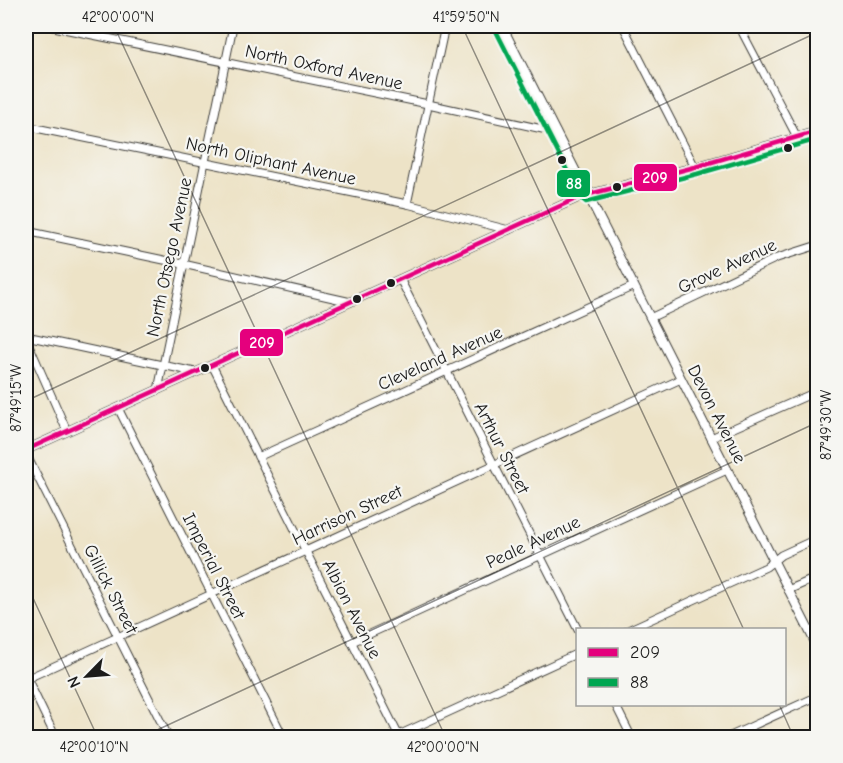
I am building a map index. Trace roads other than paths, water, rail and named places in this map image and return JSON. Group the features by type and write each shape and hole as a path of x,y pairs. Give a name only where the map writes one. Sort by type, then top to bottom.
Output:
{"street":[{"name":"North Oxford Avenue","path":"49,26 556,132"},
{"name":"North Otsego Avenue","path":"158,390 233,26"},
{"path":"407,204 445,26"},
{"name":"Devon Avenue","path":"502,26 818,648"},
{"path":"623,26 695,167"},
{"path":"739,26 797,137"},
{"name":"North Oliphant Avenue","path":"26,126 407,204 508,230"},
{"path":"26,452 195,372 588,195 818,131"},
{"path":"26,231 351,302"},
{"name":"Grove Avenue","path":"650,318 777,258 818,245"},
{"name":"Arthur Street","path":"400,279 577,628"},
{"name":"Cleveland Avenue","path":"258,457 634,286"},
{"path":"26,337 195,372"},
{"path":"26,337 67,431"},
{"name":"Albion Avenue","path":"212,365 397,736"},
{"name":"Harrison Street","path":"26,678 681,379"},
{"path":"711,438 818,391"},
{"name":"Imperial Street","path":"118,408 284,738"},
{"name":"Gillick Street","path":"26,452 169,738"},
{"name":"Peale Avenue","path":"352,642 727,470"},
{"path":"632,628 766,567 781,555 818,538"},
{"path":"788,590 818,577"},
{"path":"397,736 576,654"},
{"path":"26,678 56,738"},
{"path":"726,738 818,696"},
{"path":"616,706 632,738"}]}
